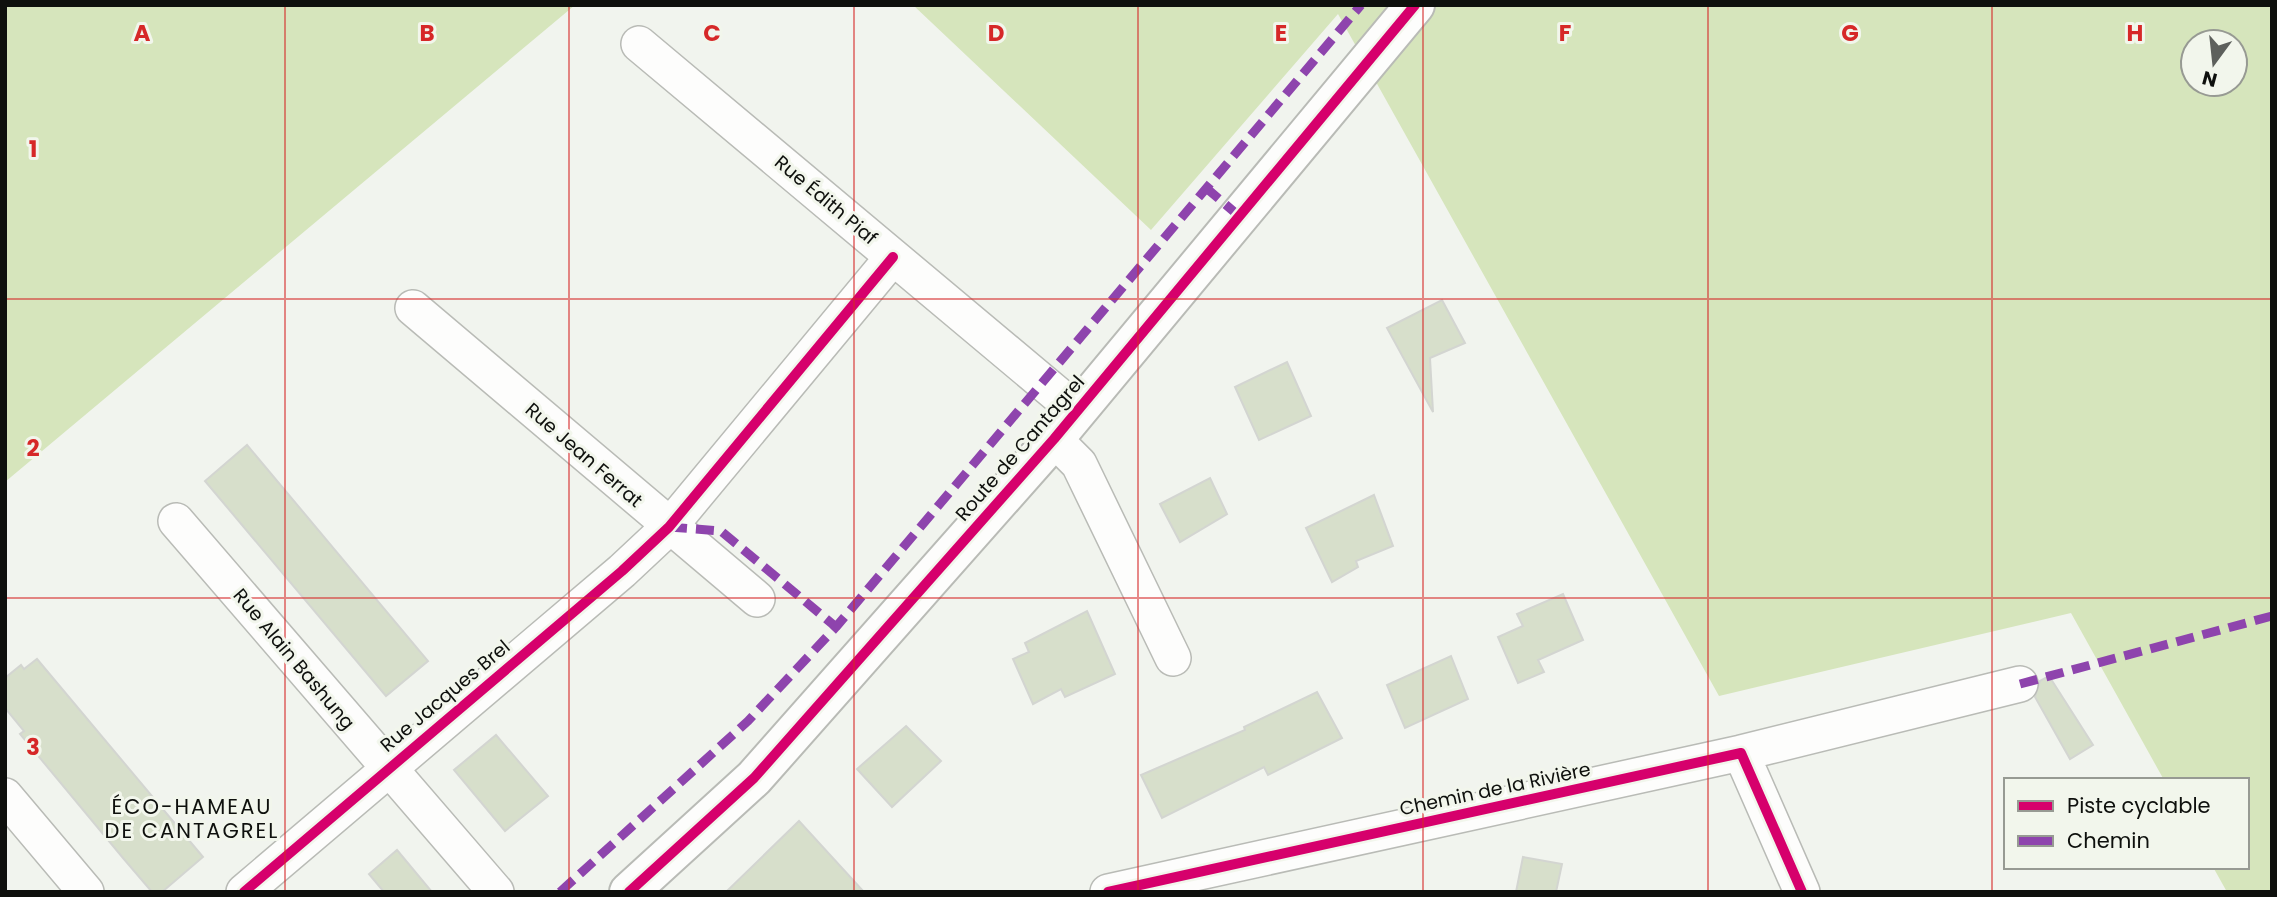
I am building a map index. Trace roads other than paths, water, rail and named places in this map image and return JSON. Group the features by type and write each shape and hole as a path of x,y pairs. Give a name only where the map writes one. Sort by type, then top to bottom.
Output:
{"street":[{"name":"Route de Cantagrel","path":"629,892 754,778 1065,425 1415,5"},
{"name":"Rue Édith Piaf","path":"639,44 893,257 1065,425 1079,464 1173,658"},
{"name":"Rue Jacques Brel","path":"244,892 622,571 669,527 893,257"},
{"name":"Rue Jean Ferrat","path":"413,308 757,599"},
{"name":"Rue Alain Bashung","path":"176,521 495,892"},
{"name":"Chemin de la Rivière","path":"1108,892 1741,753 2020,684"},
{"path":"1741,753 1802,892"},
{"path":"5,796 86,892"}],"district":[{"name":"ÉCO-HAMEAU DE CANTAGREL","path":"192,818"}]}
